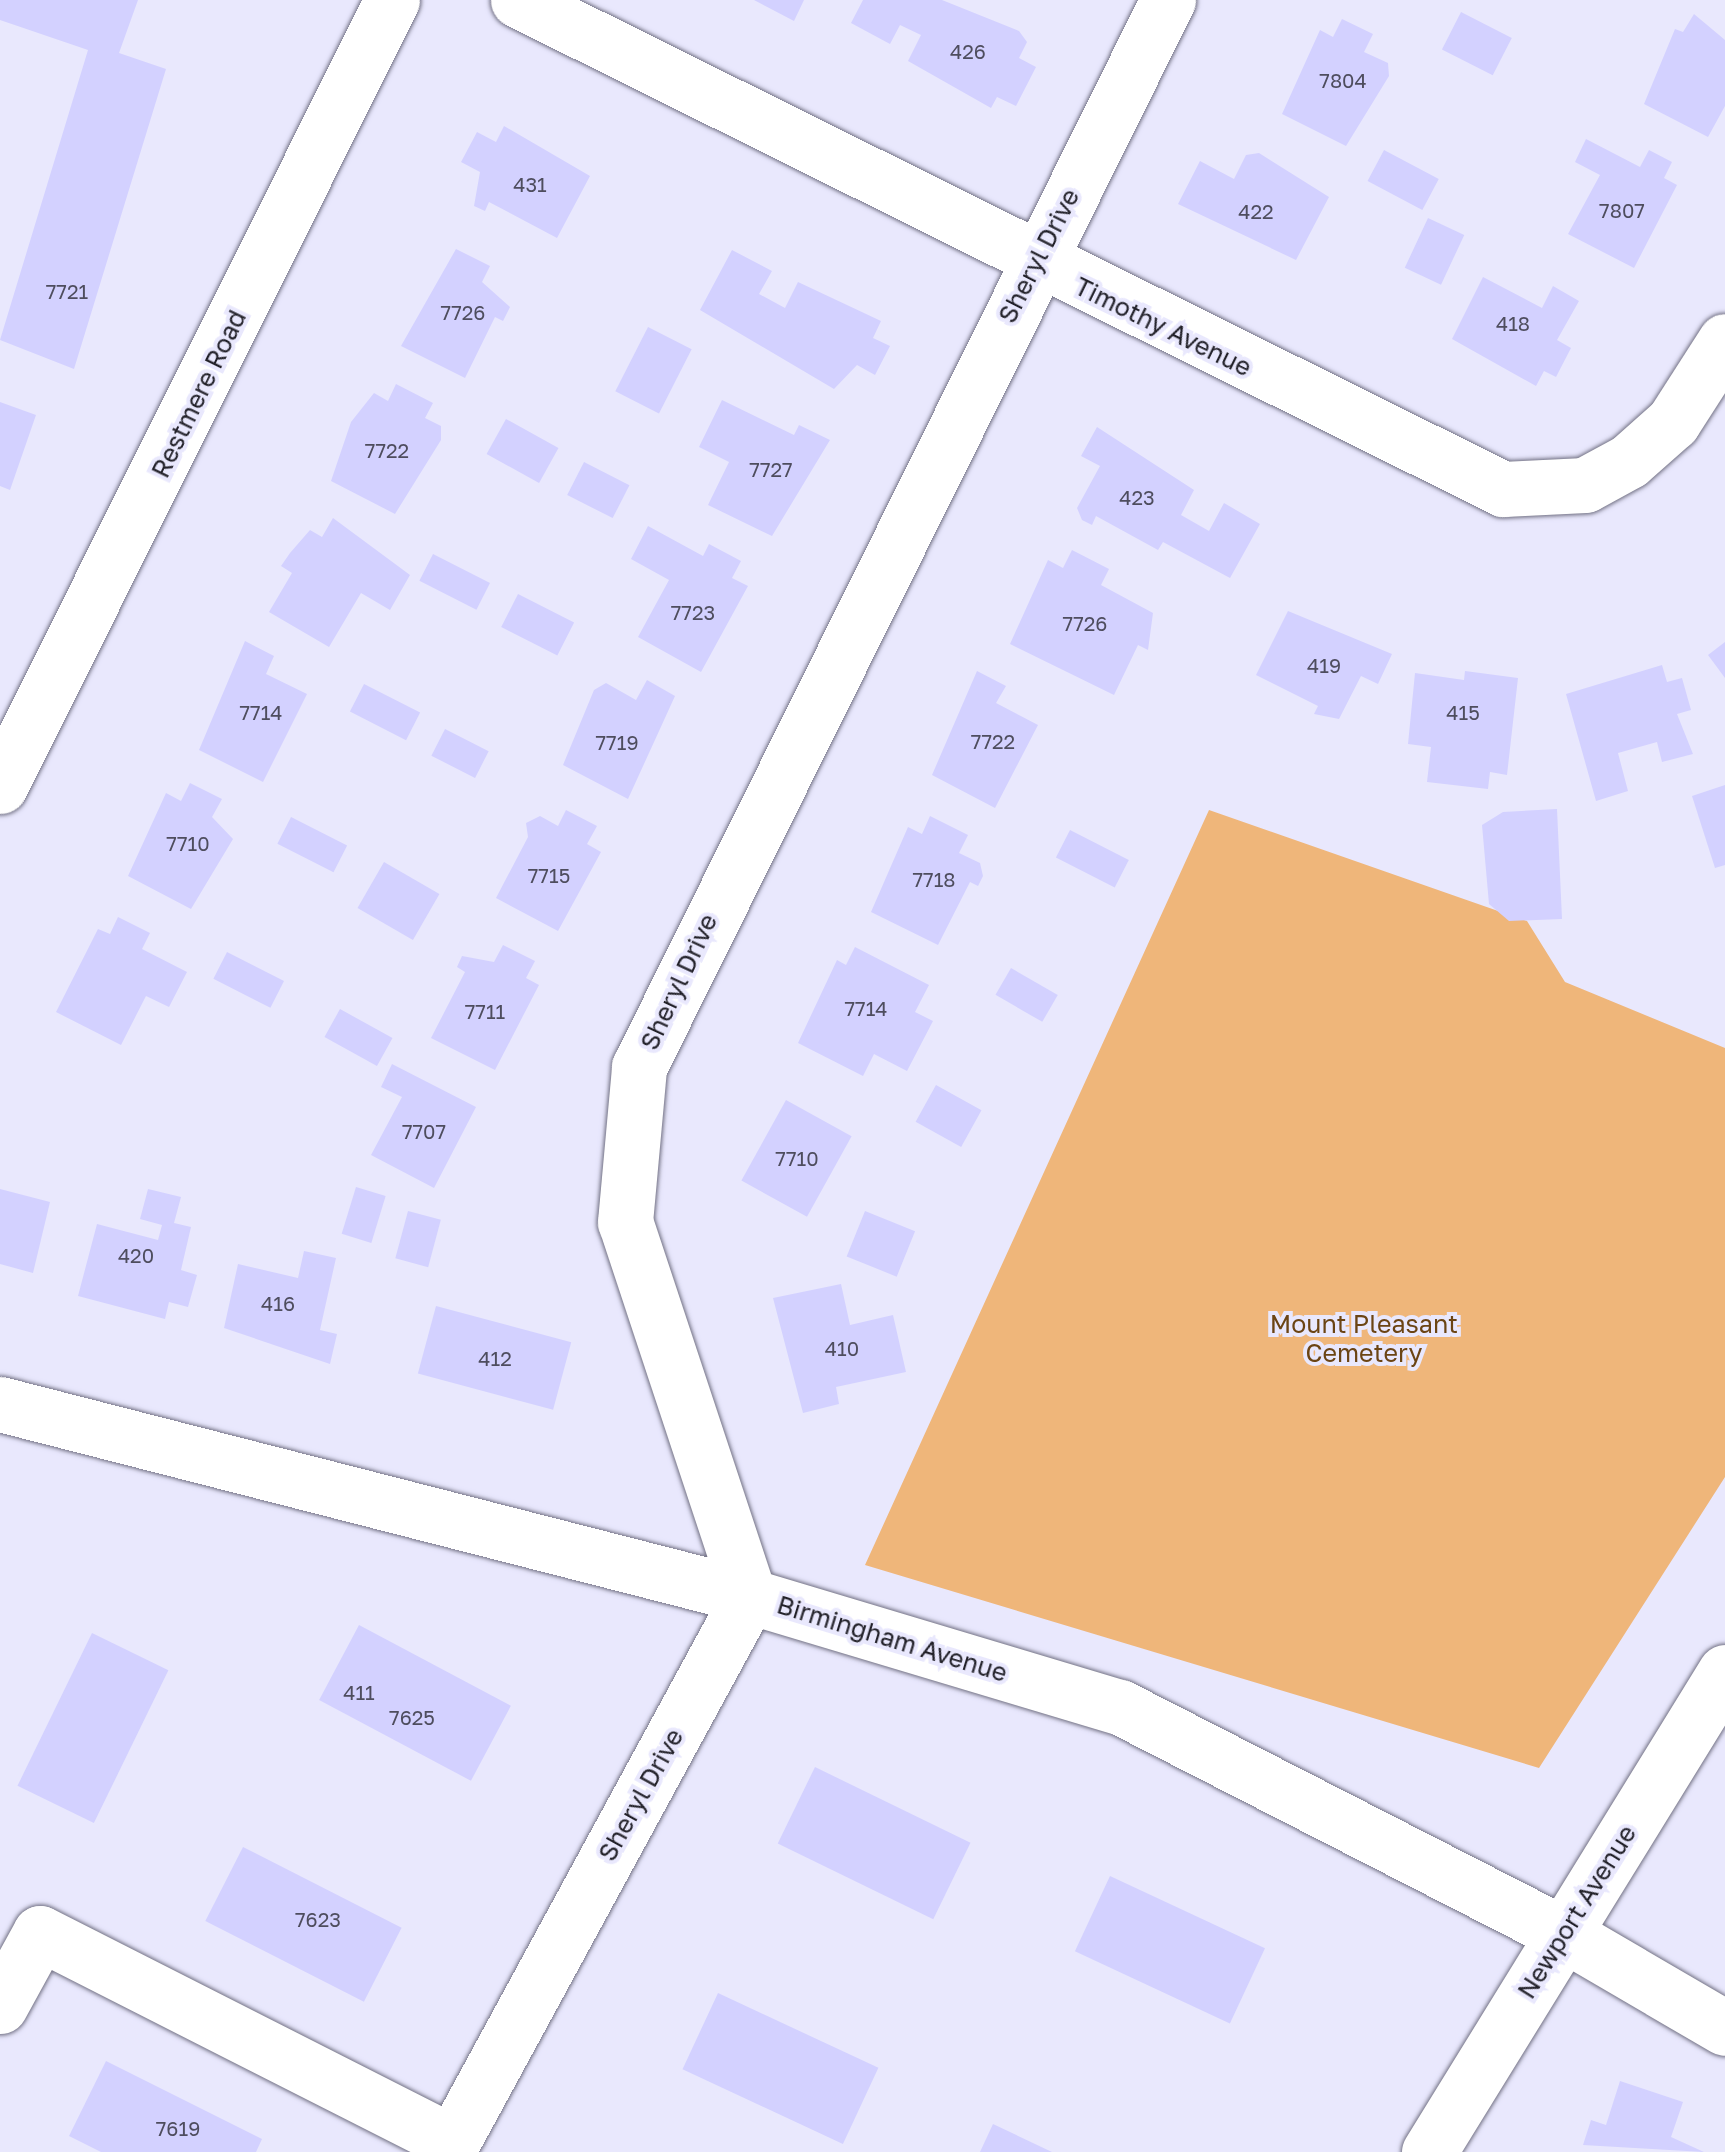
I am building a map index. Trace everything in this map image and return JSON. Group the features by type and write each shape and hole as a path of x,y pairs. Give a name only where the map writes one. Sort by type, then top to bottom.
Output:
{"street":[{"name":"Restmere Road","path":"0,786 392,0"},
{"name":"Timothy Avenue","path":"518,0 1035,263 1503,489 1585,485 1629,461 1672,422 1725,341"},
{"name":"Sheryl Drive","path":"450,2147 749,1596 625,1222 639,1067 1168,0"},
{"name":"Birmingham Avenue","path":"0,1404 749,1596 1120,1708 1564,1934 1725,2028"},
{"name":"Newport Avenue","path":"1430,2152 1725,1672"},
{"path":"0,2006 20,1927 450,2147"}],"green space":[{"name":"Mount Pleasant Cemetery","path":"1209,810 1527,921 1565,982 1725,1048 1725,1477 1539,1768 865,1565"}],"building":[{"path":"0,0 138,0 119,53 166,69 74,369 0,340 88,50 0,20"},
{"path":"754,0 804,0 794,21"},
{"path":"863,0 942,0 1019,31 1027,42 1019,58 1036,67 1016,106 997,97 991,108 908,61 921,35 900,25 890,44 851,23"},
{"path":"1461,12 1512,38 1493,75 1442,49"},
{"path":"1694,14 1725,40 1725,106 1708,137 1644,104 1675,29 1683,32"},
{"path":"1342,19 1373,34 1364,52 1388,63 1389,76 1346,146 1282,114 1320,30 1333,37"},
{"path":"504,126 590,176 557,238 489,202 485,211 474,206 480,172 461,162 477,132 496,142"},
{"path":"1586,139 1640,167 1649,150 1672,162 1664,178 1677,185 1634,268 1568,234 1600,175 1575,162"},
{"path":"1384,150 1439,179 1422,210 1368,181"},
{"path":"1259,153 1329,197 1296,260 1178,204 1200,161 1234,179 1246,155"},
{"path":"1428,218 1464,235 1441,285 1405,268"},
{"path":"456,249 490,266 482,282 510,307 503,321 495,317 465,378 401,346"},
{"path":"732,250 772,271 759,294 785,308 798,282 881,321 873,338 890,346 875,375 857,365 834,389 700,310"},
{"path":"1483,277 1542,308 1553,286 1579,301 1557,340 1571,348 1556,377 1544,371 1536,386 1452,339"},
{"path":"648,327 692,349 659,413 615,391"},
{"path":"396,384 433,403 425,418 441,426 441,440 395,514 331,481 351,422 374,393 388,401"},
{"path":"722,400 794,435 799,425 830,440 772,536 708,505 729,462 699,447"},
{"path":"0,402 36,415 10,490 0,486"},
{"path":"506,419 558,448 539,483 487,454"},
{"path":"1097,427 1194,490 1181,515 1209,531 1224,503 1260,524 1230,578 1163,542 1158,550 1096,516 1092,525 1082,520 1077,508 1100,466 1081,456"},
{"path":"584,462 629,485 613,518 567,495"},
{"path":"333,518 410,575 390,610 361,593 329,647 269,612 292,573 281,566 310,530 322,537"},
{"path":"648,526 703,556 709,544 741,561 732,578 748,586 701,672 638,637 669,580 631,559"},
{"path":"1072,550 1109,569 1101,585 1153,613 1148,650 1138,645 1114,695 1010,644 1048,560 1063,568"},
{"path":"433,554 490,583 476,610 419,581"},
{"path":"518,594 574,623 557,656 501,627"},
{"path":"1288,611 1392,654 1378,684 1361,676 1339,719 1314,714 1318,706 1256,675"},
{"path":"245,641 274,656 266,674 307,694 263,782 199,750"},
{"path":"1725,642 1725,678 1708,655"},
{"path":"1662,665 1667,682 1682,678 1691,710 1677,714 1693,754 1662,762 1657,742 1618,753 1628,791 1596,801 1566,694"},
{"path":"977,671 1006,686 996,703 1038,725 995,808 932,775"},
{"path":"1465,671 1518,678 1507,775 1490,772 1488,789 1427,782 1431,747 1408,744 1415,673 1464,680"},
{"path":"647,680 675,696 628,799 563,765 594,690 606,683 636,700"},
{"path":"364,684 420,713 406,740 350,712"},
{"path":"445,729 489,751 475,778 431,756"},
{"path":"190,783 222,799 212,817 233,839 191,909 128,876 166,793 181,801"},
{"path":"1725,785 1725,865 1715,868 1692,796"},
{"path":"1557,809 1562,919 1509,921 1489,904 1482,825 1503,812"},
{"path":"566,810 597,826 587,844 601,852 558,931 496,898 528,837 526,823 540,816 558,826"},
{"path":"930,816 968,835 959,853 980,863 983,876 978,886 970,882 938,945 871,912 908,827 922,834"},
{"path":"291,817 347,846 334,872 277,844"},
{"path":"1070,830 1129,860 1115,888 1056,858"},
{"path":"384,862 439,894 413,940 358,908"},
{"path":"118,917 150,933 142,949 187,972 169,1007 146,996 121,1045 56,1012 98,929 110,934"},
{"path":"503,945 535,961 526,978 539,985 495,1070 431,1038 465,972 457,967 462,956 494,962"},
{"path":"855,947 929,985 915,1012 933,1021 907,1071 874,1054 863,1076 798,1043 837,960 846,965"},
{"path":"227,952 284,981 270,1008 213,979"},
{"path":"1011,968 1058,995 1042,1022 996,995"},
{"path":"340,1009 392,1038 377,1066 324,1037"},
{"path":"392,1064 476,1107 434,1188 371,1155 402,1097 381,1087"},
{"path":"936,1085 981,1110 961,1147 916,1122"},
{"path":"786,1100 852,1136 807,1217 741,1180"},
{"path":"356,1187 386,1196 371,1243 342,1234"},
{"path":"0,1189 50,1202 33,1273 0,1264"},
{"path":"148,1189 181,1197 174,1223 191,1227 181,1270 197,1275 188,1307 169,1302 165,1319 78,1296 97,1224 158,1240 162,1225 140,1219"},
{"path":"408,1211 441,1220 428,1267 395,1258"},
{"path":"865,1211 915,1231 897,1277 847,1256"},
{"path":"304,1251 336,1258 320,1330 337,1334 330,1364 224,1328 238,1264 298,1278"},
{"path":"841,1284 850,1325 893,1315 906,1372 836,1387 839,1404 803,1413 773,1298"},
{"path":"436,1306 571,1342 553,1410 418,1374"},
{"path":"359,1625 511,1706 471,1781 319,1700"},
{"path":"92,1633 168,1670 94,1823 17,1786"},
{"path":"815,1767 970,1843 933,1919 778,1843"},
{"path":"243,1847 402,1928 364,2002 205,1921"},
{"path":"1110,1876 1265,1948 1230,2023 1075,1951"},
{"path":"718,1993 878,2068 843,2144 683,2069"},
{"path":"106,2061 262,2139 256,2152 101,2152 69,2136"},
{"path":"1620,2081 1683,2102 1671,2137 1704,2152 1583,2145 1591,2120 1606,2125"},
{"path":"993,2124 1052,2152 980,2152"}]}
